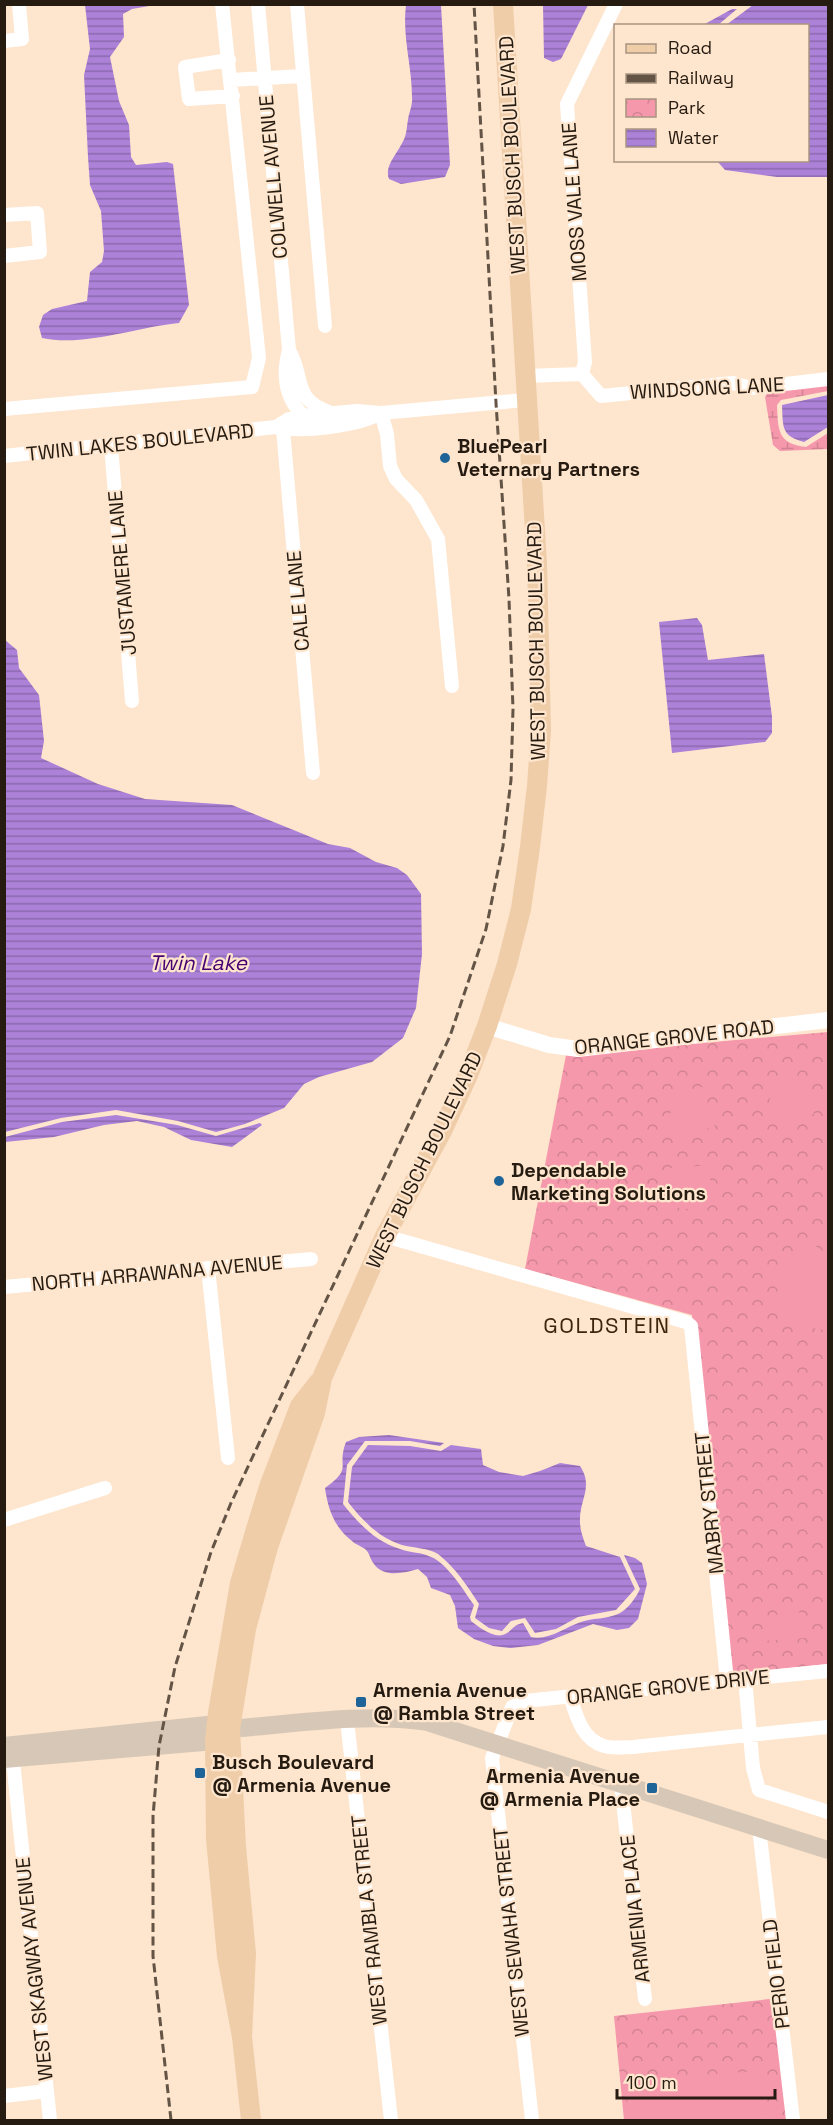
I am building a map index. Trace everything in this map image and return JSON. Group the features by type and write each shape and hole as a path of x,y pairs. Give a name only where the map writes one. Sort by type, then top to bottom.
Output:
{"main road":[{"name":"WEST BUSCH BOULEVARD","path":"251,2121 242,2037 246,1954 236,1847 220,1732 268,1547 315,1413 322,1378 385,1236 442,1131 468,1075 487,1026 507,964 520,909 537,786 541,730 537,564 525,400 503,4"},
{"path":"8,1752 347,1720 404,1718 428,1722 828,1850"}],"street":[{"path":"4,41 22,39 19,4"},
{"path":"4,409 252,387 259,358 222,4"},
{"name":"COLWELL AVENUE","path":"258,4 289,350 285,365 287,386 295,408 302,417 316,427"},
{"path":"297,4 301,76 325,326"},
{"name":"MOSS VALE LANE","path":"582,374 585,362 567,104 616,4"},
{"path":"229,60 185,67 189,99 233,96"},
{"path":"231,80 264,80 301,76"},
{"path":"4,215 37,213 40,252 4,256"},
{"name":"COLWELL AVENUE","path":"289,350 294,359 299,384 306,396 317,407 332,413"},
{"path":"524,376 582,374"},
{"name":"WINDSONG LANE","path":"582,374 601,396 733,383 751,388 828,379"},
{"name":"TWIN LAKES BOULEVARD","path":"280,428 289,419 332,413 363,411 381,413 525,400"},
{"path":"381,413 387,434 390,466 396,479 416,500 438,539 452,686"},
{"name":"TWIN LAKES BOULEVARD","path":"4,456 280,428 358,423 381,413"},
{"name":"CALE LANE","path":"280,428 313,773"},
{"name":"JUSTAMERE LANE","path":"111,446 132,700"},
{"name":"ORANGE GROVE ROAD","path":"487,1026 549,1045 578,1049 828,1020"},
{"name":"MABRY STREET","path":"385,1236 686,1322 691,1326 727,1681"},
{"name":"NORTH ARRAWANA AVENUE","path":"4,1287 310,1259"},
{"path":"208,1268 228,1458"},
{"path":"4,1520 105,1488"},
{"name":"ORANGE GROVE DRIVE","path":"498,1744 512,1707 524,1701 828,1671"},
{"path":"745,1679 753,1768 759,1790 828,1812"},
{"path":"570,1696 577,1720 588,1737 603,1746 633,1747 828,1726"},
{"name":"WEST RAMBLA STREET","path":"347,1720 391,2121"},
{"name":"WEST SEWAHA STREET","path":"498,1744 492,1758 532,2121"},
{"name":"WEST SKAGWAY AVENUE","path":"8,1752 50,2121"},
{"name":"ARMENIA PLACE","path":"621,1784 645,1998"},
{"name":"PERIO FIELD","path":"759,1828 793,2121"},
{"path":"4,2096 47,2091"}],"green space":[{"path":"828,385 828,391 781,400 777,405 779,428 784,439 789,443 806,447 828,433 828,449 780,451 773,445 765,397 768,392"},
{"path":"828,1032 828,1664 731,1674 692,1315 525,1269 566,1055"},
{"path":"800,1076 814,1114 776,1124 770,1106 772,1093 783,1083"},
{"path":"702,1087 715,1127 677,1135 671,1117 673,1103 683,1093"},
{"path":"712,1165 707,1206 686,1209 674,1207 667,1188 671,1168"},
{"path":"807,1240 828,1255 828,1321 821,1330 803,1324 790,1316 782,1304 778,1291 778,1278 783,1264 793,1251"},
{"path":"803,1612 805,1638 764,1641 762,1616"},
{"path":"779,1998 793,2120 624,2120 614,2016"},
{"path":"759,2071 764,2077 766,2120 629,2120 626,2080"}],"water":[{"path":"85,5 155,5 132,9 123,14 124,37 110,57 119,101 129,125 131,157 136,165 167,162 173,164 189,305 179,323 93,338 58,340 42,338 39,327 43,315 52,309 87,301 90,272 102,262 104,251 101,211 90,185 84,75 90,49"},
{"path":"406,5 441,5 450,165 445,177 401,184 389,179 388,173 391,162 404,139 412,103 405,28"},
{"path":"543,5 588,5 561,59 553,62 544,58"},
{"path":"753,5 828,5 828,177 777,177 725,170 718,162 809,162 809,24 727,24"},
{"path":"732,9 737,9 719,24 705,24"},
{"path":"828,395 828,427 804,442 791,437 783,425 782,405"},
{"path":"697,618 702,625 708,660 764,654 772,717 772,733 765,742 672,753 659,622"},
{"name":"Twin Lake","path":"5,640 17,650 19,668 39,695 44,741 41,758 98,784 145,799 232,805 328,844 350,848 376,862 397,868 407,875 421,894 422,954 416,1008 403,1038 372,1062 319,1077 304,1084 284,1108 245,1124 216,1132 178,1121 116,1110 61,1118 5,1132"},
{"path":"116,1115 177,1125 216,1136 260,1123 262,1125 232,1147 191,1140 164,1127 137,1121 104,1125 54,1137 5,1142 5,1137 62,1122"},
{"path":"389,1435 444,1443 440,1446 410,1441 365,1441 347,1465 343,1504 361,1525 383,1542 427,1555 443,1565 474,1605 470,1617 474,1624 493,1634 503,1635 523,1623 531,1637 538,1638 585,1621 618,1614 625,1610 640,1589 624,1555 642,1563 647,1584 638,1619 629,1628 617,1630 593,1624 538,1645 511,1648 493,1646 474,1639 458,1628 455,1606 450,1595 431,1588 427,1577 418,1569 389,1573 378,1568 366,1550 346,1536 336,1524 330,1510 325,1488 342,1471 346,1442 359,1437"},
{"path":"368,1445 410,1446 441,1451 451,1445 481,1449 483,1465 499,1472 523,1476 560,1463 580,1466 586,1481 580,1522 586,1546 620,1557 635,1589 616,1610 578,1617 556,1629 535,1633 525,1618 511,1621 502,1631 489,1628 475,1618 479,1604 461,1577 444,1559 426,1549 402,1545 386,1538 365,1522 348,1502 352,1467"}],"railway":[{"path":"171,2120 153,1956 153,1816 159,1746 175,1667 211,1552 231,1503 450,1036 486,929 503,846 511,780 513,709 509,599 474,4"}],"place":[{"name":"BluePearl Veternary Partners","path":"445,458"},
{"name":"Dependable Marketing Solutions","path":"499,1181"},
{"name":"Armenia Avenue @ Rambla Street","path":"361,1702"},
{"name":"Busch Boulevard @ Armenia Avenue","path":"200,1773"},
{"name":"Armenia Avenue @ Armenia Place","path":"652,1788"}],"district":[{"name":"GOLDSTEIN","path":"607,1325"}]}
